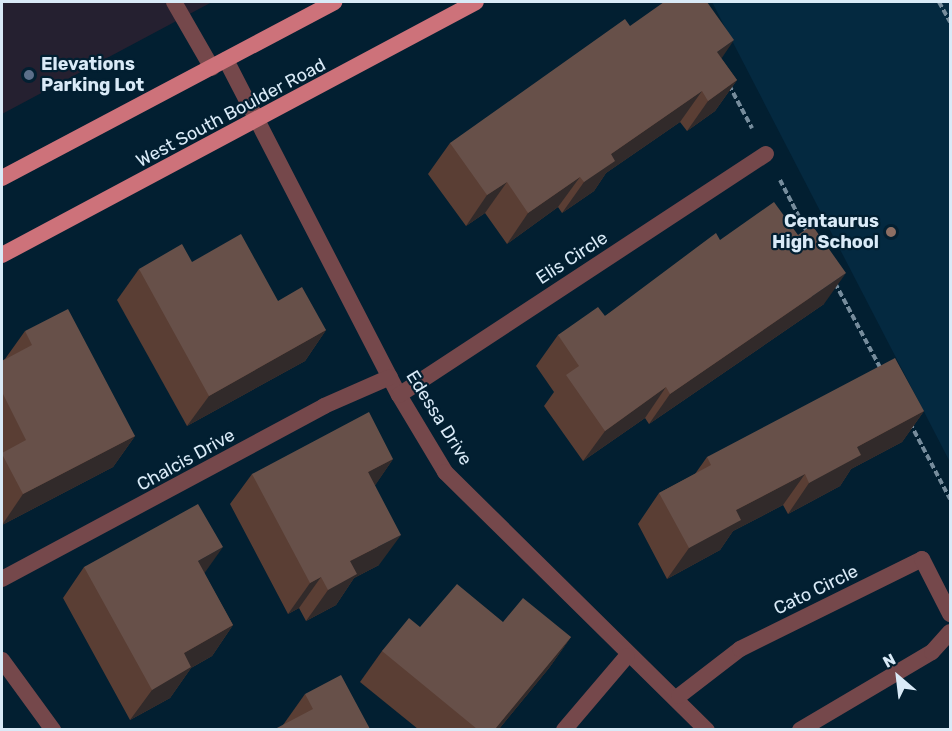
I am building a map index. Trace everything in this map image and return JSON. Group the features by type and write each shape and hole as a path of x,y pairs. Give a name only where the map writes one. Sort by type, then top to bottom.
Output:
{"main road":[{"path":"2,178 334,2"},
{"name":"West South Boulder Road","path":"2,255 258,122 476,2"}],"street":[{"name":"Edessa Drive","path":"174,2 258,122 399,395 445,472 627,656 679,696 707,729"},
{"name":"Elis Circle","path":"399,395 766,154"},
{"name":"Chalcis Drive","path":"2,579 324,406 390,377"},
{"name":"Cato Circle","path":"679,696 740,649 922,559 951,614"},
{"path":"800,729 932,652 951,632"},
{"path":"564,729 627,656"},
{"path":"2,660 53,729"}],"path":[{"path":"939,2 951,22"},
{"path":"722,73 809,235"},
{"path":"831,275 885,377"},
{"path":"907,418 951,499"}],"shaded area":[{"name":"Elevations Parking Lot","path":"2,2 212,2 2,114"},
{"name":"Centaurus High School","path":"712,2 950,2 950,462"}],"building":[{"path":"664,2 707,2 734,40 717,52 737,80 708,101 702,91 611,154 615,161 584,182 580,177 528,213 507,182 487,195 450,143 625,19 630,26"},
{"path":"774,202 798,235 812,225 846,273 670,394 666,387 605,431 566,375 579,366 558,335 598,307 605,316 716,233 720,240"},
{"path":"241,234 278,301 302,287 326,330 209,396 139,269 182,244 192,262"},
{"path":"68,309 135,436 23,494 2,454 26,440 2,392 2,361 32,345 25,331"},
{"path":"895,358 924,411 857,447 861,455 809,483 805,474 736,510 741,520 689,548 659,493 711,465 707,457"},
{"path":"369,412 393,459 368,472 401,535 350,561 357,574 328,590 321,577 310,583 252,474"},
{"path":"198,504 223,547 198,561 233,625 184,653 191,667 152,690 84,567"},
{"path":"457,584 503,622 523,598 571,637 495,729 477,729 382,651 409,618 420,627"},
{"path":"341,675 370,729 275,729 313,709 305,694"}],"place":[{"name":"Elevations Parking Lot","path":"29,75"},
{"name":"Centaurus High School","path":"891,232"}]}
